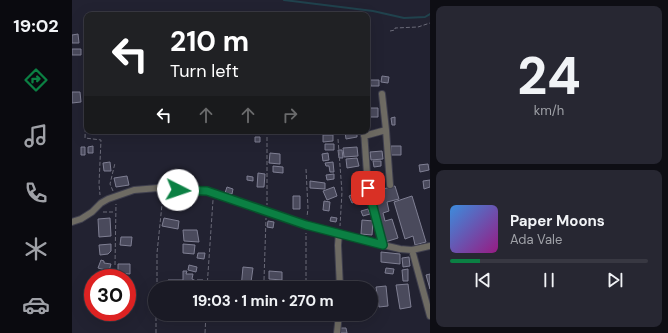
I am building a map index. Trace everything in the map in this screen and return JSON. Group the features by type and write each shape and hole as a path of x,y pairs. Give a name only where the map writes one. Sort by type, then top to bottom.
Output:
{"street":[{"path":"382,94 390,185"},
{"path":"370,133 386,130"},
{"path":"364,134 368,188 383,245"},
{"path":"72,222 81,219 92,212 101,202 134,190 163,189 207,191 306,225 383,245 412,250 430,246"},
{"path":"339,233 340,281"},
{"path":"412,250 430,316"},
{"path":"337,333 338,321"}],"path":[{"path":"390,31 394,30 395,28 418,27 430,22"},
{"path":"85,134 85,138 101,140 99,184 101,202"},
{"path":"264,280 267,134"},
{"path":"338,140 342,192 342,215 339,233"},
{"path":"115,163 110,184 116,196 115,265"},
{"path":"306,169 308,208 306,225 306,281"},
{"path":"157,281 157,253 163,189"},
{"path":"207,281 213,193"},
{"path":"103,212 116,212"},
{"path":"156,321 156,333"},
{"path":"205,333 206,321"}],"building":[{"path":"78,34 79,43 72,43 72,35"},
{"path":"72,49 81,49 81,55 72,55"},
{"path":"382,76 389,77 388,83 381,82"},
{"path":"370,80 379,80 379,86 371,86"},
{"path":"72,92 80,92 81,102 72,103"},
{"path":"370,108 378,108 378,117 370,117"},
{"path":"395,117 395,125 392,125 391,118"},
{"path":"345,134 357,134 357,137 346,139"},
{"path":"323,135 333,135 333,141 323,142"},
{"path":"255,137 260,137 260,142 255,142"},
{"path":"325,144 334,144 334,150 325,150"},
{"path":"93,146 93,153 88,153 88,147"},
{"path":"391,146 401,146 401,155 391,155"},
{"path":"81,147 85,147 85,155 81,155"},
{"path":"357,147 358,156 344,157 343,148"},
{"path":"338,150 342,150 343,158 339,158"},
{"path":"382,151 383,159 371,160 370,152"},
{"path":"270,153 280,154 280,164 269,163"},
{"path":"328,153 329,160 323,161 322,154"},
{"path":"357,158 359,166 347,168 346,159"},
{"path":"373,161 381,161 381,166 374,167"},
{"path":"110,162 111,171 104,171 103,163"},
{"path":"333,162 334,172 330,172 329,166 326,166 325,163"},
{"path":"428,164 429,170 420,172 419,165"},
{"path":"273,166 283,167 283,173 273,172"},
{"path":"258,173 265,174 264,187 257,187"},
{"path":"334,174 334,179 327,180 326,175"},
{"path":"127,176 129,185 116,187 114,178"},
{"path":"247,176 253,177 253,181 247,180"},
{"path":"430,180 430,187 424,189 423,181"},
{"path":"310,181 325,183 325,189 310,188"},
{"path":"395,186 399,199 387,202 389,211 383,213 385,221 392,219 398,238 385,242 371,192"},
{"path":"227,187 233,189 232,194 225,193"},
{"path":"334,187 337,196 327,200 323,191"},
{"path":"360,191 363,199 352,203 349,196"},
{"path":"293,196 300,196 300,209 293,209"},
{"path":"412,196 426,242 415,245 413,236 405,239 394,202"},
{"path":"324,201 330,202 329,211 323,210"},
{"path":"368,209 370,214 363,216 361,211"},
{"path":"331,217 337,218 336,222 330,221"},
{"path":"110,218 111,236 99,237 98,219"},
{"path":"164,218 179,221 178,229 162,226"},
{"path":"362,220 373,221 372,235 361,234"},
{"path":"268,221 274,222 273,228 267,227"},
{"path":"183,230 197,230 199,242 184,241"},
{"path":"121,237 132,237 131,246 120,245"},
{"path":"111,244 111,251 108,254 100,255 99,245"},
{"path":"183,244 195,245 194,254 183,253"},
{"path":"381,252 400,254 400,264 381,262"},
{"path":"198,253 205,253 204,259 197,258"},
{"path":"409,257 410,266 403,267 402,258"},
{"path":"101,260 104,261 104,263 111,264 110,269 98,268"},
{"path":"118,264 130,264 130,269 118,269"},
{"path":"189,265 197,267 196,272 188,270"},
{"path":"243,267 253,268 251,281 242,281"},
{"path":"386,268 394,269 393,274 385,273"},
{"path":"408,269 408,281 403,281 402,270"},
{"path":"183,271 187,271 186,274 193,274 192,279 196,281 168,281 168,280 183,280"},
{"path":"269,271 282,272 282,280 269,279"},
{"path":"430,274 430,289 426,275"},
{"path":"408,284 411,307 400,309 396,285"},
{"path":"386,286 388,306 379,307 378,287"},
{"path":"339,328 346,328 347,333 339,333"}],"waterway":[{"path":"284,0 373,11 404,18 425,17 430,14"}],"route":[{"path":"178,190 207,191 306,225 383,245 368,188"}]}
